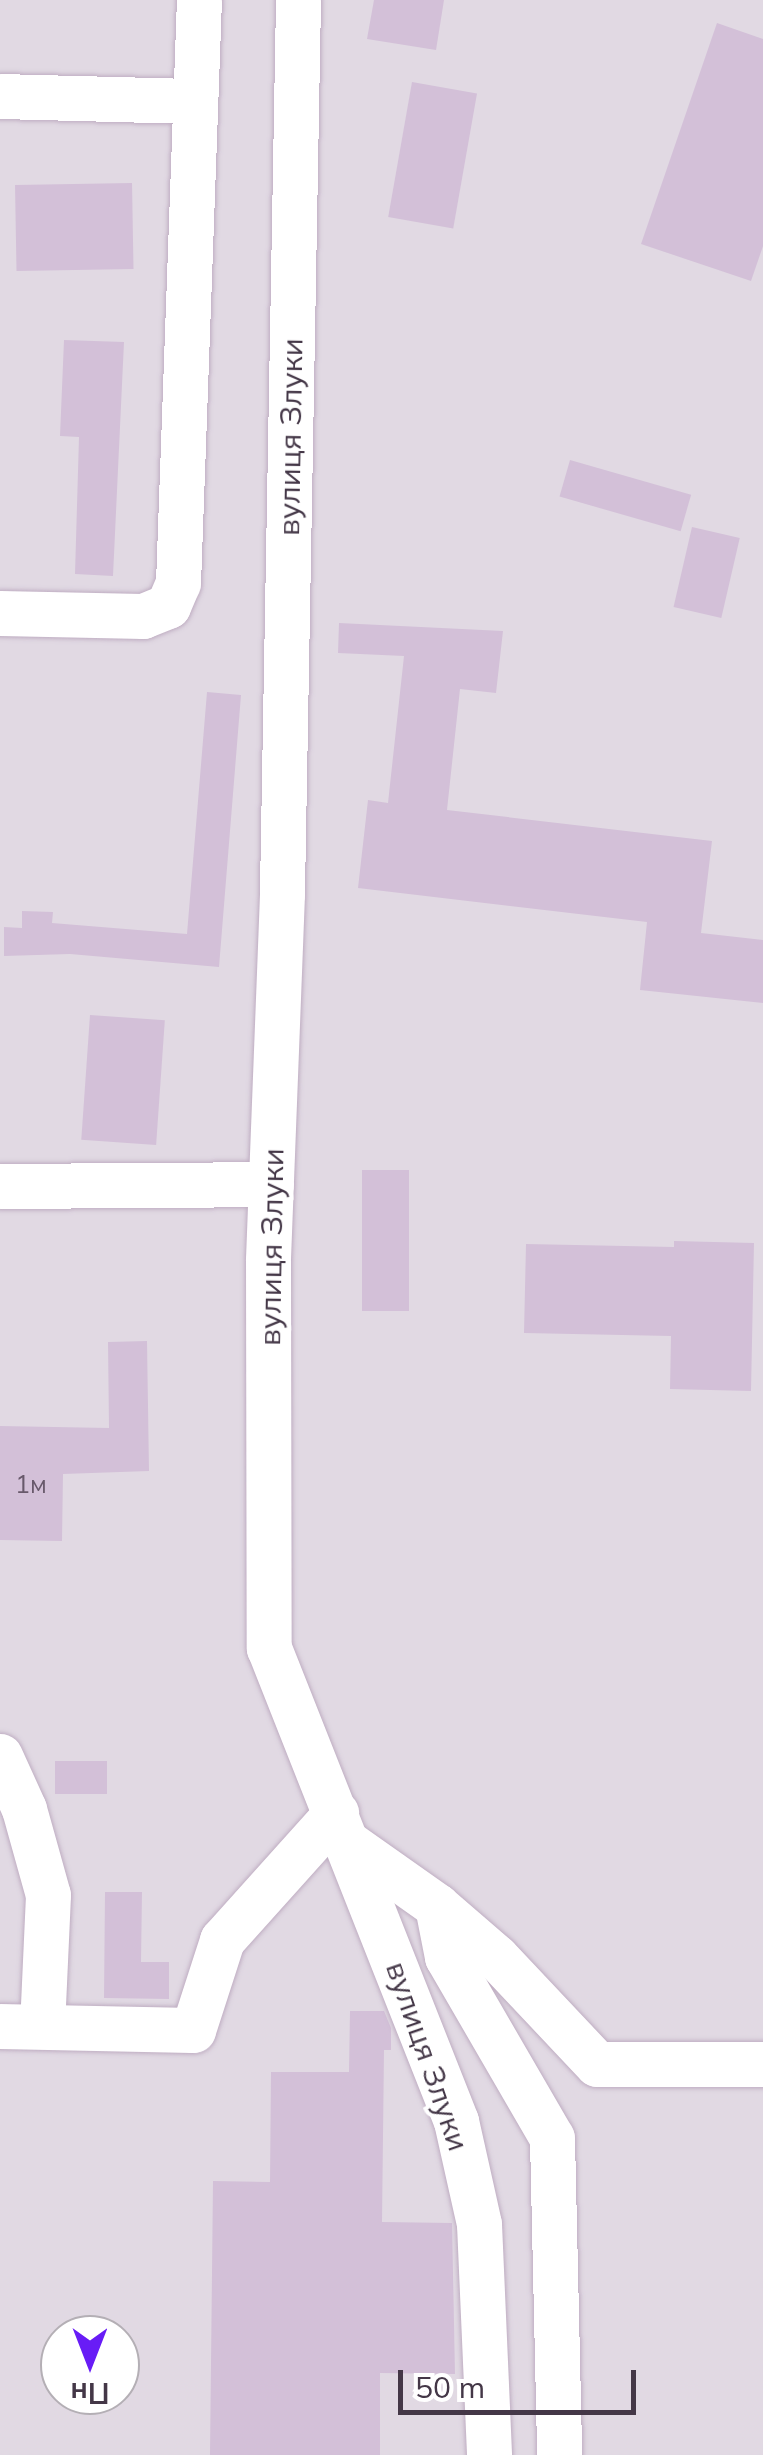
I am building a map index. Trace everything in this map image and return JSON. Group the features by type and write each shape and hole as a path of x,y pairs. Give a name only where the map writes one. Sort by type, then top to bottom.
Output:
{"street":[{"path":"0,613 142,616 168,606 178,583 199,0"},
{"name":"вулиця Злуки","path":"298,0 283,875 271,1184 269,1648 456,2121 479,2224 489,2455"},
{"path":"0,96 196,101"},
{"path":"0,1186 271,1184"},
{"path":"0,1756 24,1808 48,1896 21,2026 193,2030 222,1940 342,1828 496,1957 597,2064 763,2064"},
{"path":"437,1906 447,1957 552,2138 558,2455"}],"shaded area":[{"path":"0,0 763,0 763,2455 0,2455"}],"building":[{"path":"374,0 444,0 436,50 367,39"},
{"path":"717,23 763,39 763,246 751,281 641,244"},
{"path":"412,82 477,93 453,228 388,217"},
{"path":"132,183 134,269 17,271 15,185"},
{"path":"64,340 124,342 113,576 75,574 79,437 60,436"},
{"path":"570,460 691,495 681,531 560,497"},
{"path":"692,527 740,538 721,618 674,607"},
{"path":"339,623 503,631 496,693 460,689 447,810 712,841 701,933 763,940 763,1003 640,990 647,922 358,888 368,800 388,803 404,656 338,653"},
{"path":"207,692 241,695 219,967 70,954 4,956 4,927 22,928 22,911 53,912 52,923 187,934"},
{"path":"90,1015 165,1020 156,1145 81,1140"},
{"path":"362,1170 409,1170 409,1311 362,1311"},
{"path":"674,1241 754,1243 751,1391 670,1389 671,1336 524,1333 526,1244 674,1247"},
{"path":"147,1341 149,1471 63,1474 62,1541 0,1540 0,1426 109,1428 108,1342"},
{"path":"55,1761 107,1761 107,1794 55,1794"},
{"path":"105,1892 142,1892 141,1962 169,1962 169,1999 104,1998"},
{"path":"350,2011 384,2011 391,2028 391,2050 384,2050 382,2222 452,2223 455,2374 380,2373 380,2455 210,2455 213,2181 270,2182 271,2072 349,2072"}]}
